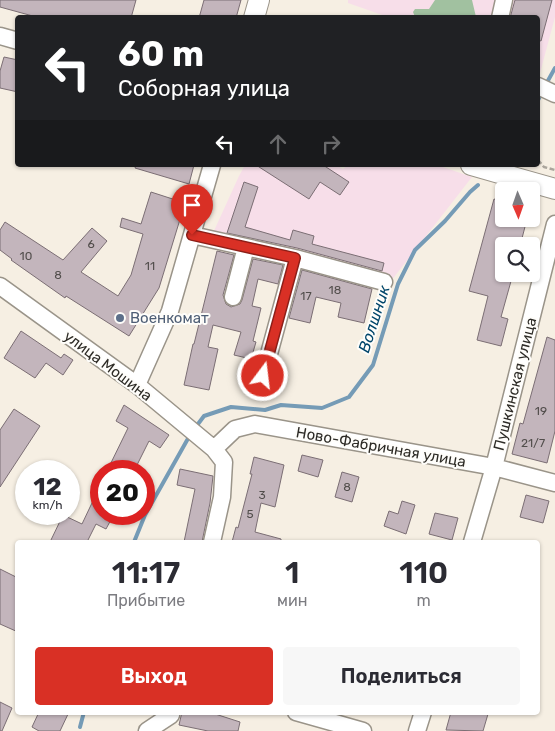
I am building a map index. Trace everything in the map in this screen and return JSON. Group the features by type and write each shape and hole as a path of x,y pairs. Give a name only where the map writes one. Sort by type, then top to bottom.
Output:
{"main road":[{"path":"255,15 259,0"},
{"path":"478,167 555,189"}],"street":[{"path":"501,15 504,0"},
{"path":"0,36 15,40"},
{"path":"540,87 555,94"},
{"path":"137,385 170,311 211,167"},
{"name":"Пушкинская улица","path":"473,540 494,467 555,224"},
{"path":"192,235 295,258 384,282"},
{"path":"233,297 246,247"},
{"path":"263,376 295,258"},
{"name":"улица Мошина","path":"0,286 137,385 214,449"},
{"name":"Ново-Фабричная улица","path":"214,449 235,429 255,424 494,467 555,484"},
{"path":"212,540 222,497 224,462 214,449"},
{"path":"307,715 363,731"},
{"path":"417,731 422,715"},
{"path":"147,731 170,720"}],"path":[{"path":"540,163 544,168 555,170"}],"shaded area":[{"path":"348,0 555,0 555,17 540,73 540,15 382,15 348,3"},
{"path":"244,167 340,167 343,169 346,167 443,167 472,177 391,281 213,233"}],"green space":[{"path":"435,0 472,0 476,15 414,15 413,12 415,9 429,9"}],"building":[{"path":"0,0 136,0 132,15 29,15 0,7"},
{"path":"204,0 241,0 237,15 200,15"},
{"path":"515,0 552,0 541,41 540,15 511,15"},
{"path":"4,57 15,59 15,91 0,88 0,71"},
{"path":"135,167 193,167 189,184"},
{"path":"259,167 326,167 349,182 340,195 320,182 309,199"},
{"path":"244,182 258,187 245,227 290,240 293,230 314,236 312,244 384,263 382,271 297,248 227,233"},
{"path":"151,192 185,203 159,288 129,336 66,296 65,298 11,260 0,250 0,230 5,222 63,260 92,228 107,241 81,272 118,296 131,275 143,234 120,227 122,218 141,224"},
{"path":"494,199 495,228 525,228 522,237 495,237 495,282 511,282 501,317 508,319 501,346 477,340 488,296 469,291"},
{"path":"217,251 234,255 223,295 226,304 231,307 240,304 242,300 253,259 283,265 278,284 258,279 252,306 261,308 253,341 256,342 251,359 234,355 241,332 213,325 208,347 218,349 209,390 184,385"},
{"path":"302,270 372,289 364,323 338,317 341,303 316,297 310,323 289,318"},
{"path":"21,331 61,358 64,354 73,360 63,375 46,363 35,378 4,358"},
{"path":"547,337 555,340 555,431 547,463 512,454 520,423 523,424"},
{"path":"124,405 169,435 160,448 149,441 140,460 112,460 128,428 116,421"},
{"path":"14,409 40,426 18,460 15,460 15,464 0,487 0,430"},
{"path":"302,455 323,460 318,477 298,471"},
{"path":"254,457 284,465 275,507 261,503 255,532 281,540 233,540 236,527 238,528 252,474 250,474"},
{"path":"180,469 213,476 202,540 184,540 195,489 177,485"},
{"path":"342,472 359,477 352,502 335,497"},
{"path":"526,495 549,501 543,523 520,517"},
{"path":"402,501 415,505 406,534 384,526 389,511 398,514"},
{"path":"90,507 90,525 96,525 88,540 51,540 58,525 80,525 80,523 82,524"},
{"path":"435,513 458,518 452,540 429,534"},
{"path":"98,525 108,525 106,529"},
{"path":"0,569 15,576 15,631 0,624"},
{"path":"0,702 12,708 2,731 0,731"},
{"path":"38,715 68,715 60,731 39,731 32,727"},
{"path":"181,715 218,715 240,722 238,731 208,731 179,725"},
{"path":"450,715 488,715 483,731 446,730"}],"waterway":[{"name":"Волшник","path":"545,86 555,68"},
{"name":"Волшник","path":"540,96 542,92"},
{"name":"Волшник","path":"195,428 204,416 231,407 265,410 281,405 322,408 349,397 373,365 398,284 415,250 478,185"},
{"name":"Волшник","path":"135,540 145,515 190,435"},
{"name":"Волшник","path":"80,727 83,715"}],"place":[{"name":"Военкомат","path":"120,318"}],"route":[{"path":"192,235 295,258 263,376"}]}
